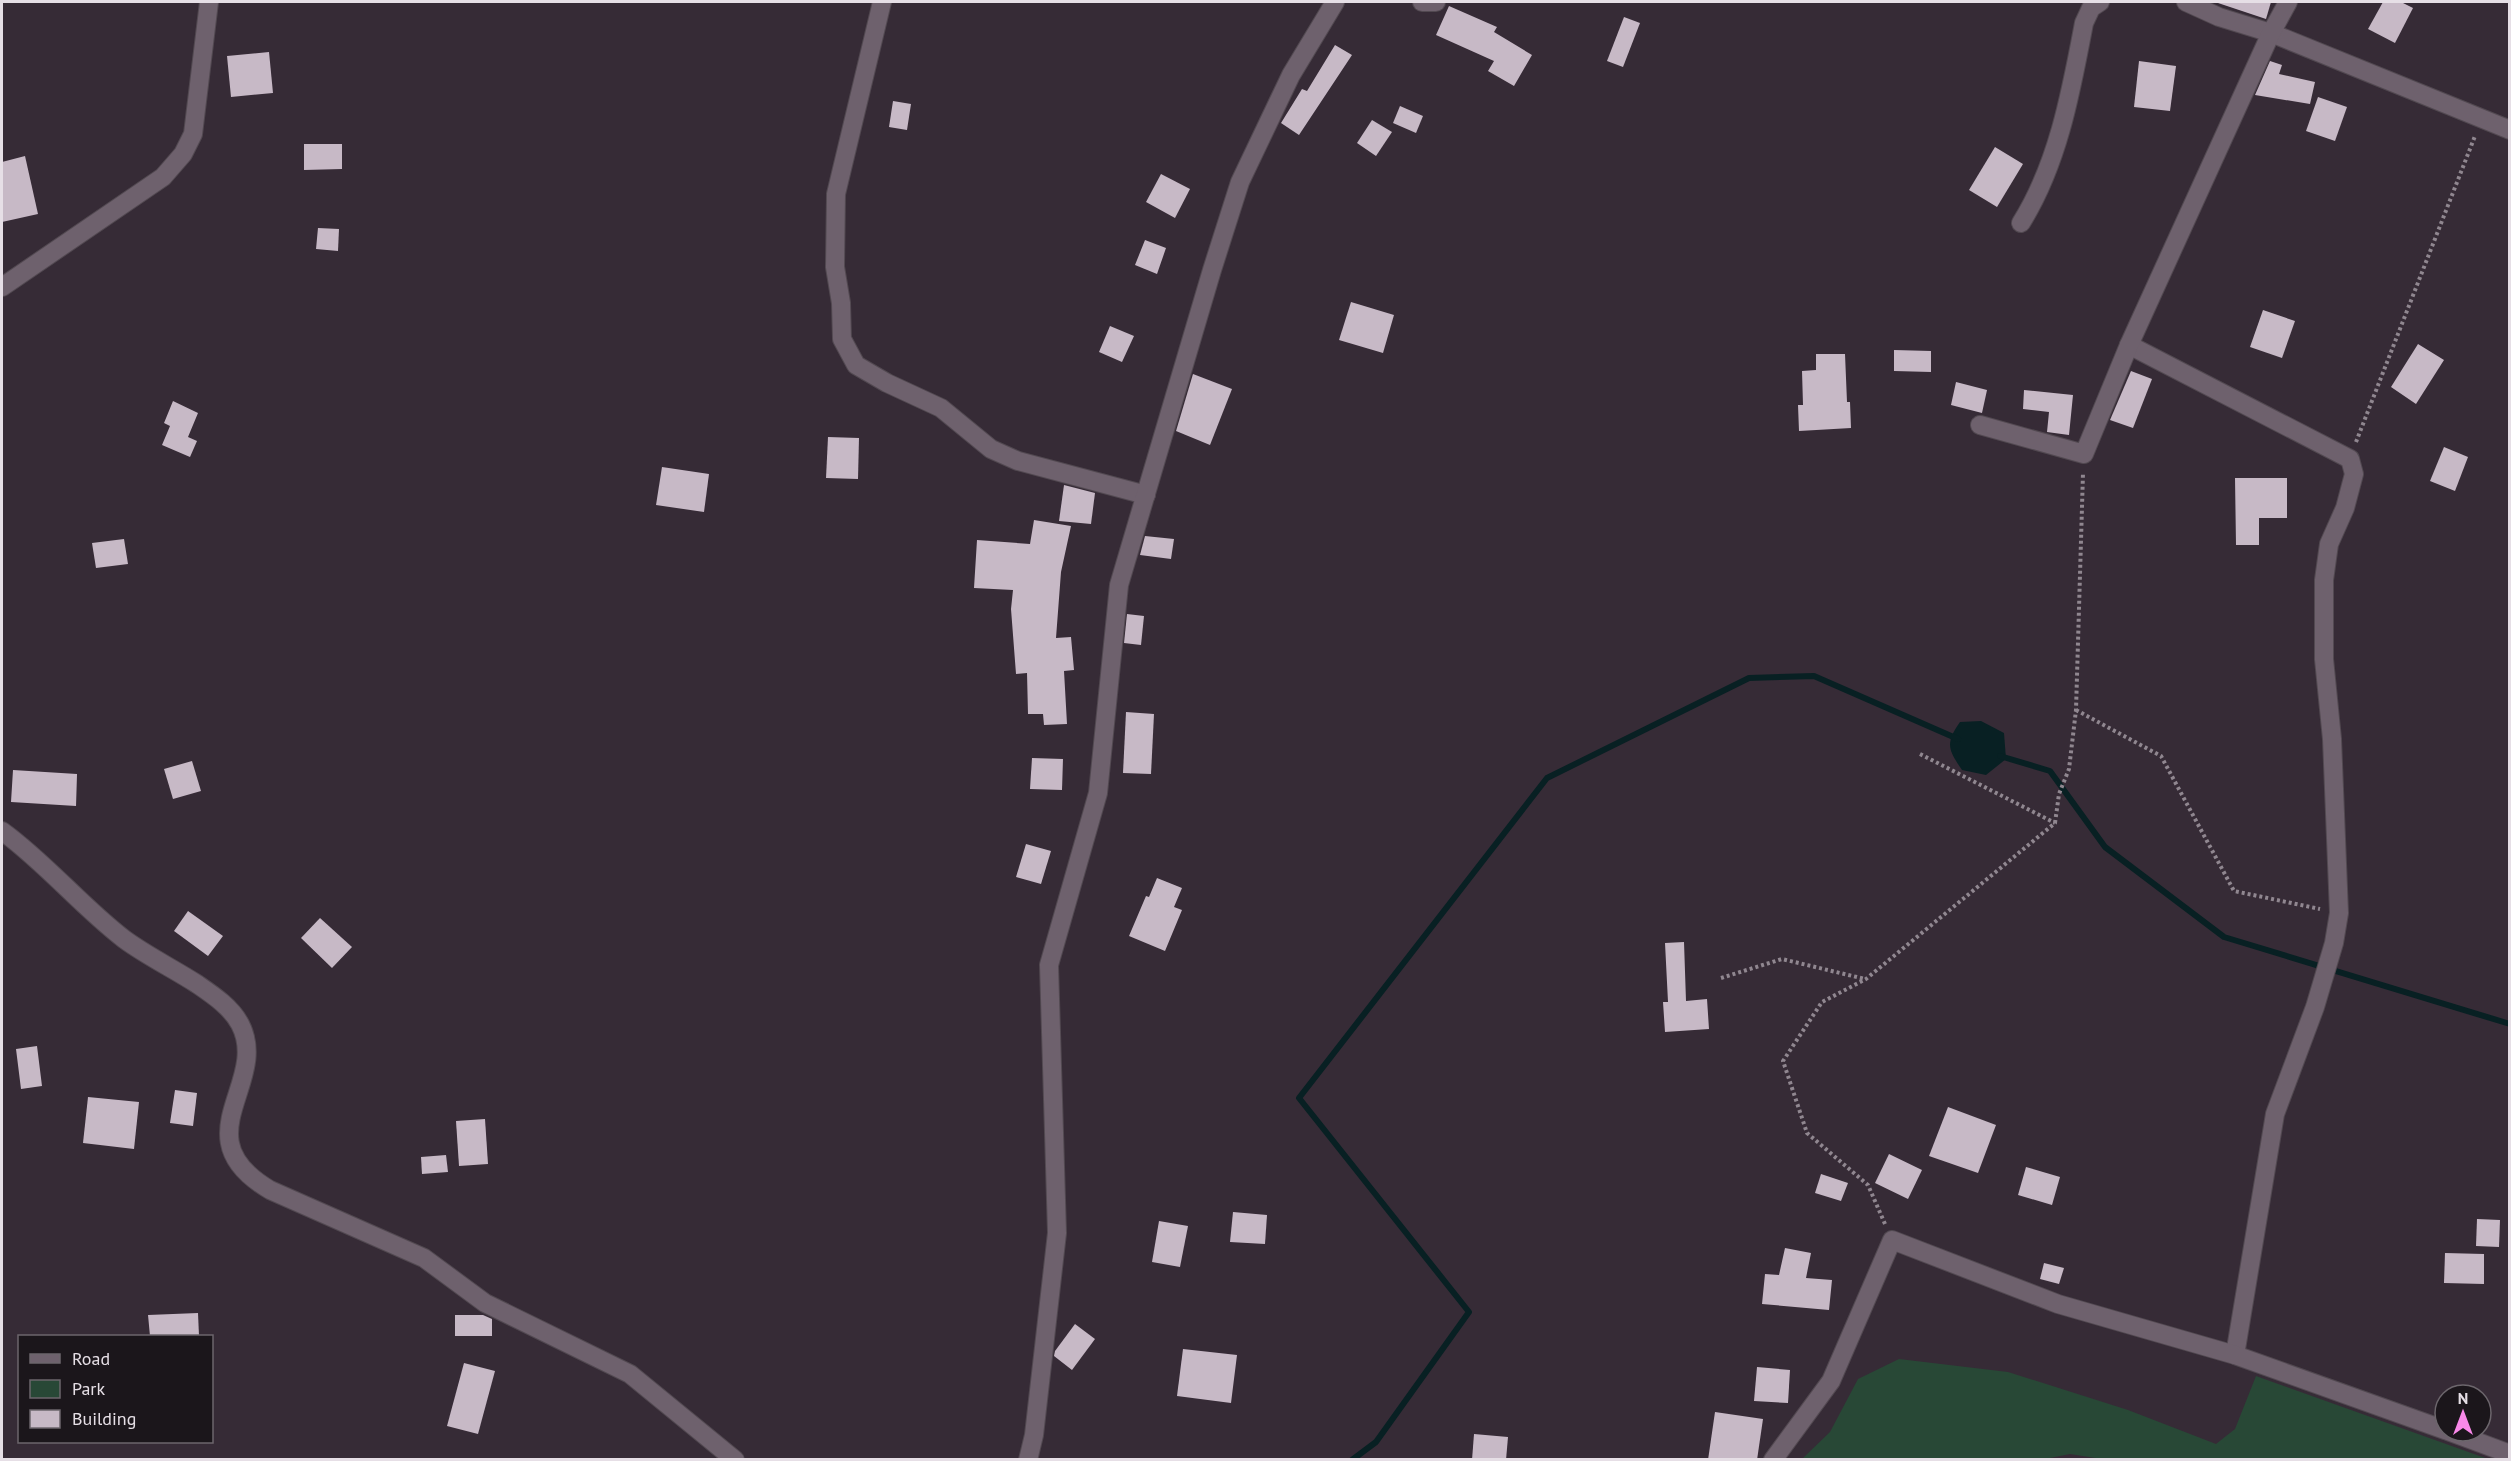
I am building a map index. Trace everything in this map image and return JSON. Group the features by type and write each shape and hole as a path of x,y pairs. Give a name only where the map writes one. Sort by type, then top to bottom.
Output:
{"street":[{"path":"2,287 163,177 183,154 194,134 206,2"},
{"path":"882,2 836,194 835,267 841,303 842,339 856,365 887,383 941,408 991,450 1018,461 1146,495"},
{"path":"1028,1460 1034,1435 1057,1233 1049,964 1098,793 1119,585 1240,182 1291,75 1335,2"},
{"path":"1422,2 1436,2"},
{"path":"2020,223 2038,196 2059,136 2084,24 2091,8 2100,2"},
{"path":"2186,2 2219,17 2271,33 2510,130"},
{"path":"1980,425 2084,454 2129,345 2271,33 2288,2"},
{"path":"2129,345 2350,459 2354,474 2346,508 2329,544 2324,580 2324,659 2332,739 2338,913 2334,943 2315,1007 2275,1114 2235,1355"},
{"path":"2,831 125,940 213,995 232,1012 241,1025 246,1056 229,1125 231,1148 238,1166 251,1179 270,1190 424,1258 485,1303 630,1374 735,1460"},
{"path":"1773,1460 1831,1381 1892,1240 2058,1304 2235,1355 2433,1426"},
{"path":"2479,1443 2510,1454"}],"path":[{"path":"2350,459 2481,118"},
{"path":"1892,1240 1868,1185 1807,1133 1783,1061 1821,1002 1866,979 2055,823 2059,794 2069,769 2076,710 2084,454"},
{"path":"2076,710 2161,756 2234,891 2338,913"},
{"path":"1920,754 2055,823"},
{"path":"1721,978 1782,959 1866,979"}],"green space":[{"path":"1899,1359 2008,1372 2128,1410 2216,1444 2235,1429 2256,1376 2433,1439 2433,1443 2443,1443 2488,1459 2108,1460 2070,1454 2040,1460 1802,1459 1830,1432 1858,1379"}],"shaded area":[{"path":"1981,721 2004,733 2006,759 1986,775 1962,770 1950,746 1952,736 1960,722"}],"building":[{"path":"2215,2 2271,2 2266,19"},
{"path":"2383,2 2401,2 2413,8 2395,43 2368,29"},
{"path":"1449,6 1497,27 1494,32 1532,55 1514,86 1488,71 1494,61 1436,35"},
{"path":"1624,17 1640,23 1623,67 1607,61"},
{"path":"1335,45 1352,55 1299,135 1281,123 1302,89 1307,91"},
{"path":"269,52 273,93 231,97 227,56"},
{"path":"2139,61 2176,66 2170,111 2134,107"},
{"path":"2270,61 2282,65 2279,74 2315,82 2310,104 2255,95"},
{"path":"2318,97 2347,107 2335,141 2306,131"},
{"path":"893,101 911,104 907,130 889,127"},
{"path":"1400,106 1423,116 1416,133 1393,123"},
{"path":"1372,120 1392,132 1376,156 1357,143"},
{"path":"304,144 342,144 342,169 304,170"},
{"path":"1995,147 2023,164 1997,207 1969,190"},
{"path":"25,156 38,214 2,222 2,162"},
{"path":"1161,174 1190,189 1175,218 1146,202"},
{"path":"318,228 339,229 338,251 316,249"},
{"path":"1145,240 1166,248 1157,274 1135,265"},
{"path":"1351,302 1394,315 1383,353 1339,340"},
{"path":"2263,310 2295,321 2282,358 2250,347"},
{"path":"1110,326 1134,336 1122,362 1099,352"},
{"path":"2418,344 2444,360 2416,404 2391,387"},
{"path":"1894,350 1931,351 1931,372 1894,371"},
{"path":"1816,354 1845,354 1847,402 1850,402 1851,428 1799,431 1798,405 1803,405 1802,371 1816,370"},
{"path":"2131,371 2152,379 2133,428 2110,420"},
{"path":"1193,374 1232,389 1210,445 1176,431"},
{"path":"1956,382 1987,390 1982,413 1951,405"},
{"path":"2024,390 2073,395 2069,435 2047,432 2049,412 2023,409"},
{"path":"173,401 198,413 188,437 197,441 190,457 162,445 170,426 164,423"},
{"path":"828,437 859,438 858,479 826,478"},
{"path":"2444,447 2468,457 2455,491 2430,481"},
{"path":"662,467 709,474 704,512 656,505"},
{"path":"2235,478 2287,478 2287,518 2259,518 2259,545 2236,545"},
{"path":"1064,485 1095,493 1091,524 1059,521"},
{"path":"1034,520 1071,526 1061,572 1056,638 1071,637 1074,670 1064,671 1067,724 1044,725 1043,714 1028,714 1027,673 1016,674 1011,609 1013,590 974,588 977,540 1030,544"},
{"path":"1145,536 1174,539 1171,559 1140,555"},
{"path":"124,539 128,564 96,568 92,543"},
{"path":"1127,614 1144,616 1141,645 1124,643"},
{"path":"1126,712 1154,714 1151,774 1123,773"},
{"path":"1032,758 1063,759 1062,790 1030,789"},
{"path":"192,761 201,791 173,799 164,769"},
{"path":"13,770 77,774 76,806 11,802"},
{"path":"1026,844 1051,851 1041,884 1016,877"},
{"path":"1157,878 1182,888 1174,907 1182,910 1165,951 1129,936 1146,896 1149,897"},
{"path":"188,911 223,936 208,956 174,931"},
{"path":"320,918 352,947 332,968 301,938"},
{"path":"1684,942 1686,1001 1707,999 1709,1029 1665,1032 1663,1002 1668,1002 1665,943"},
{"path":"37,1046 42,1086 21,1089 16,1049"},
{"path":"175,1090 197,1093 193,1126 170,1123"},
{"path":"88,1097 139,1102 134,1149 83,1143"},
{"path":"1948,1107 1996,1125 1978,1173 1929,1156"},
{"path":"485,1119 488,1164 459,1166 456,1121"},
{"path":"1889,1154 1922,1170 1908,1199 1875,1183"},
{"path":"446,1155 448,1172 422,1174 421,1157"},
{"path":"2026,1167 2060,1177 2052,1205 2018,1195"},
{"path":"1821,1174 1848,1183 1841,1201 1815,1193"},
{"path":"1233,1212 1267,1215 1265,1244 1230,1242"},
{"path":"2477,1219 2500,1220 2499,1247 2476,1246"},
{"path":"1159,1221 1188,1226 1180,1267 1152,1262"},
{"path":"1785,1248 1811,1253 1806,1278 1832,1280 1829,1310 1762,1304 1765,1274 1779,1275"},
{"path":"2445,1253 2484,1254 2484,1284 2444,1283"},
{"path":"2044,1263 2064,1268 2059,1284 2040,1279"},
{"path":"198,1313 199,1335 150,1335 148,1315"},
{"path":"455,1315 483,1315 492,1319 492,1336 455,1336"},
{"path":"1075,1324 1095,1339 1072,1370 1054,1356 1055,1351"},
{"path":"1183,1349 1237,1355 1231,1403 1177,1396"},
{"path":"464,1363 495,1371 478,1434 447,1426"},
{"path":"1757,1367 1790,1370 1788,1403 1754,1401"},
{"path":"1715,1412 1763,1419 1757,1460 1708,1460"},
{"path":"1474,1434 1508,1437 1506,1460 1472,1460"}],"waterway":[{"path":"1352,1460 1376,1442 1469,1312 1299,1098 1547,778 1749,678 1814,676 1958,739"},
{"path":"2000,756 2050,771 2105,847 2224,937 2510,1024"}]}
